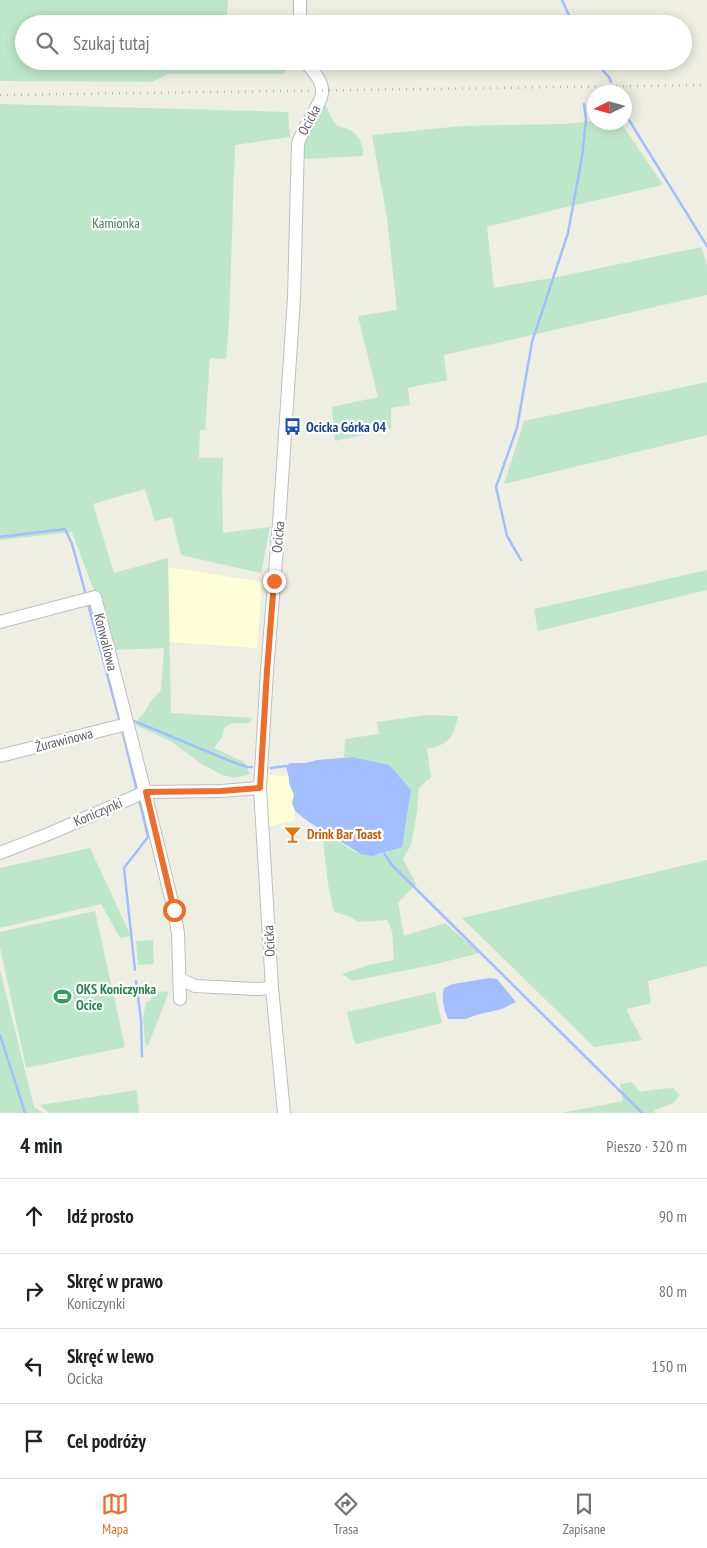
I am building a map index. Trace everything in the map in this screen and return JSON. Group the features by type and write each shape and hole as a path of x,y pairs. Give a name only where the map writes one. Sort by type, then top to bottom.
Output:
{"street":[{"path":"300,0 300,15"},
{"name":"Ocicka","path":"284,1113 272,988 260,788 294,298 298,142 309,119 319,105 322,93 322,86 311,70"},
{"name":"Konwaliowa","path":"0,622 95,597 127,724"},
{"path":"127,724 146,792 174,910 178,933 180,998"},
{"name":"Żurawinowa","path":"0,756 127,724"},
{"name":"Koniczynki","path":"0,853 146,792 221,791 260,788"},
{"path":"180,979 195,986 272,988"}],"shaded area":[{"path":"168,567 262,582 257,648 169,642"},
{"path":"266,775 289,776 289,783 294,795 292,803 295,811 295,820 268,827"}],"green space":[{"path":"0,0 228,0 227,15 15,15 15,70 287,70 282,74 168,74 152,82 0,81"},
{"name":"Kamionka","path":"0,104 288,112 290,137 235,145 226,359 210,358 205,430 200,430 199,458 223,458 223,533 270,527 261,573 181,555 172,517 155,521 145,489 93,504 114,573 168,558 171,713 252,718 249,723 232,723 224,728 222,737 214,748 244,762 250,774 234,778 222,775 200,763 172,742 136,725 138,719 161,690 164,648 116,650 72,532 0,540"},
{"path":"318,106 326,106 332,119 338,126 350,130 357,136 361,143 363,156 304,159 305,116"},
{"path":"587,122 587,130 626,130 663,185 487,227 494,288 701,247 707,265 707,295 444,355 447,380 408,388 410,405 391,408 391,429 335,441 332,407 378,397 358,316 397,310 387,218 372,135 462,126 564,124"},
{"path":"707,382 707,435 504,484 524,421"},
{"path":"707,570 707,590 538,631 534,609"},
{"path":"426,715 458,716 449,739 441,745 427,749 431,778 419,788 411,845 403,859 416,884 398,903 404,936 445,923 480,953 352,981 342,974 369,965 394,960 392,931 387,920 359,922 334,912 328,884 322,831 358,853 375,855 386,853 406,823 406,813 409,804 389,765 353,757 344,757 345,739 379,734 377,722"},
{"path":"90,848 131,936 120,938 101,904 0,928 0,868"},
{"path":"707,860 707,966 648,981 651,1003 626,1009 642,1040 594,1047 462,918"},
{"name":"OKS Koniczynka Ocice","path":"95,911 125,1047 26,1068 0,947 0,932"},
{"path":"153,940 154,964 138,965 136,941"},
{"path":"0,970 34,1107 43,1113 0,1113"},
{"path":"155,991 169,992 148,1046 145,1043 143,1018 146,1002 150,1000"},
{"path":"435,992 442,1023 356,1044 347,1012"},
{"path":"632,1082 640,1092 673,1088 680,1095 673,1103 654,1110 655,1113 561,1113 623,1101 620,1084"},
{"path":"137,1090 139,1113 49,1113 40,1105"}],"water":[{"path":"353,757 389,765 411,790 402,847 372,856 361,854 309,822 295,811 292,803 294,795 289,783 286,766 290,763 306,763 317,760"},
{"path":"490,978 497,979 516,1002 502,1009 466,1019 448,1019 443,1004 444,988 453,984"}],"waterway":[{"path":"562,0 569,15"},
{"path":"602,70 611,82"},
{"path":"521,560 507,536 496,487 517,428 532,342 568,233 582,157 586,119 584,104"},
{"path":"632,125 707,246"},
{"path":"0,537 65,529 72,544 86,595"},
{"path":"88,604 120,722"},
{"path":"134,721 230,761 252,767"},
{"path":"122,730 137,791"},
{"path":"271,768 286,766"},
{"path":"135,970 124,868 148,837 139,799"},
{"path":"384,853 391,864 642,1113"},
{"path":"136,981 141,1020 142,1056"},
{"path":"0,1035 25,1113"}],"railway":[{"path":"0,95 707,85"}],"place":[{"name":"Ocicka Górka 04","path":"292,427"},
{"name":"Drink Bar Toast","path":"293,834"},
{"name":"OKS Koniczynka Ocice","path":"62,997"}],"route":[{"path":"174,910 146,792 221,791 260,788 274,581"}]}
